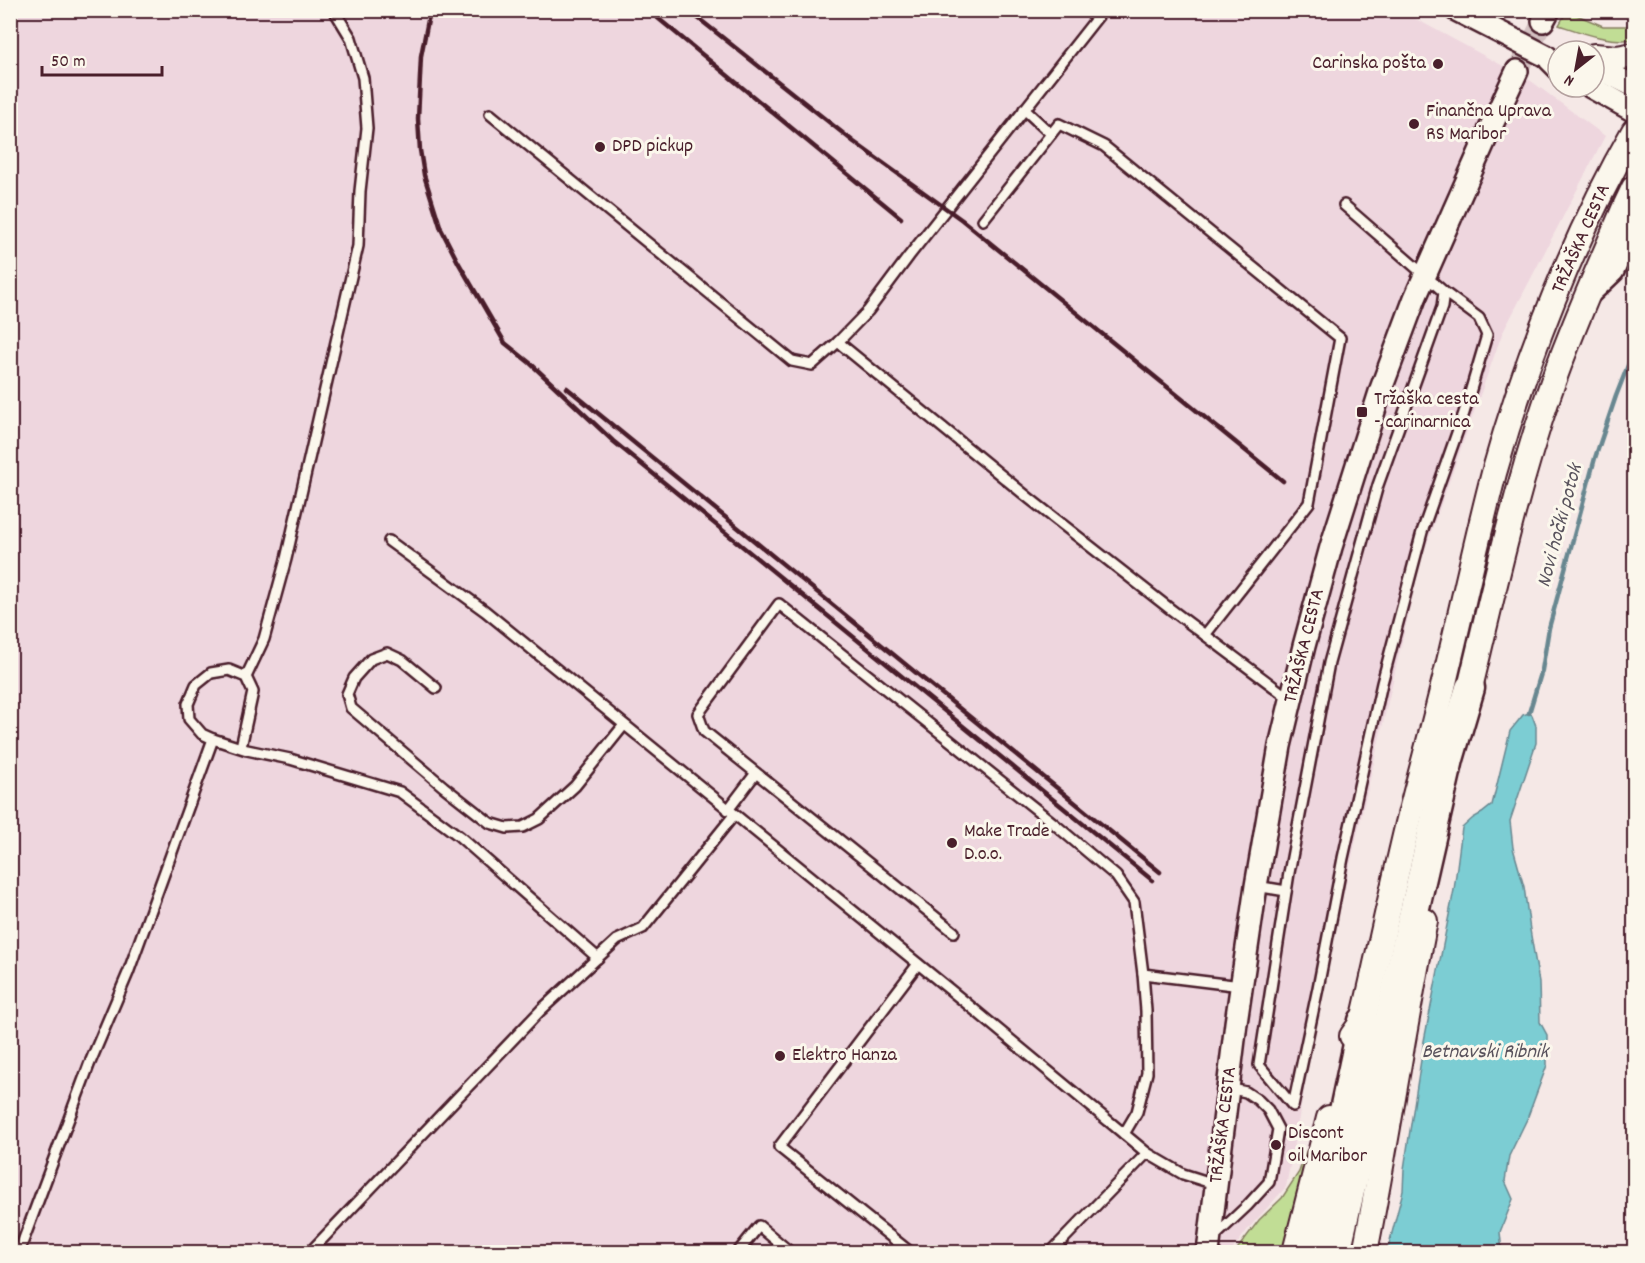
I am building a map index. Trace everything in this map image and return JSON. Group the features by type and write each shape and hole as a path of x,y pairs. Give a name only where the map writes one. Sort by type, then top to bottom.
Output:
{"highway":[{"path":"1336,1252 1449,759 1470,687"},
{"path":"1314,1252 1363,1021"}],"main road":[{"path":"1606,57 1635,55"},
{"name":"TRŽAŠKA CESTA","path":"1295,1252 1348,1043 1363,1021 1410,818 1506,434 1533,354 1565,272 1623,151 1635,131"},
{"name":"TRŽAŠKA CESTA","path":"1365,1252 1380,1177 1401,1047 1455,784 1470,687 1507,532 1550,390 1635,188"}],"street":[{"path":"1456,10 1546,56"},
{"name":"TRŽAŠKA CESTA","path":"1209,1247 1241,986 1256,886 1281,746 1304,646 1335,536 1381,389 1424,276 1517,71"},
{"path":"1606,72 1635,86"},
{"path":"1606,95 1635,111"},
{"path":"1589,293 1613,271 1635,225"}],"lane":[{"path":"246,677 264,639 286,559 358,246 360,191 367,128 363,78 351,38 334,10"},
{"path":"490,114 792,361 812,365 868,311 1103,10"},
{"path":"1024,109 1051,134"},
{"path":"983,220 1059,124 1104,146 1340,338 1309,503 1205,635"},
{"path":"1344,205 1443,292 1479,318 1487,335 1464,413 1422,532 1382,683 1343,858 1293,1106 1259,1065 1286,891 1329,663 1378,485 1442,308 1443,292"},
{"path":"838,342 1030,499 1292,700"},
{"path":"389,541 484,611 1147,1153 1183,1174 1217,1183"},
{"path":"954,932 704,731 698,714 779,604 1052,822 1116,876 1134,902 1146,1011 1147,1073 1137,1112 1124,1134"},
{"path":"436,688 402,660 387,653 371,659 354,678 347,694 351,708 444,787 490,823 507,828 523,827 539,819 575,786 624,725"},
{"path":"241,747 253,692 246,677 229,670 211,673 196,685 188,704 189,719 202,734 213,739 241,747 290,759 400,792 459,836 598,958"},
{"path":"19,1252 89,1065 128,974 213,739"},
{"path":"310,1252 541,1010 617,940 644,928 731,813 756,773"},
{"path":"1256,886 1286,891"},
{"path":"910,1252 780,1147 918,964"},
{"path":"1143,974 1241,986"},
{"path":"1209,1247 1269,1182 1278,1129 1268,1110 1258,1100 1246,1092 1228,1088"},
{"path":"1051,1252 1147,1153"},
{"path":"738,1252 759,1227 790,1252"}],"shaded area":[{"path":"10,11 1401,11 1531,81 1546,92 1546,99 1555,99 1605,136 1502,334 1421,560 1328,960 1286,1187 1248,1229 1231,1252 11,1252"}],"green space":[{"path":"1567,11 1603,26 1631,26 1634,23 1634,39 1615,40 1559,25"},
{"path":"1309,1149 1284,1252 1235,1252 1259,1220 1282,1198 1299,1172 1306,1151"}],"water":[{"name":"Betnavski Ribnik","path":"1529,713 1536,726 1536,743 1510,821 1513,848 1524,887 1539,982 1540,1022 1547,1035 1547,1065 1527,1119 1509,1156 1505,1181 1513,1199 1500,1232 1502,1252 1387,1252 1403,1191 1404,1169 1424,1041 1454,890 1462,828 1492,805 1510,731 1523,715"}],"waterway":[{"name":"Novi hočki potok","path":"1529,713 1542,670 1549,628 1595,458 1634,350"}],"tunnel":[{"path":"1517,71 1543,21"}],"railway":[{"path":"430,10 421,56 418,119 424,175 441,229 505,343 530,363 613,441 1152,880"},
{"path":"648,10 901,218"},
{"path":"688,10 854,142 962,220 1283,481"},
{"path":"567,388 1160,872"}],"place":[{"name":"Carinska pošta","path":"1438,64"},
{"name":"Finančna Uprava RS Maribor","path":"1414,124"},
{"name":"DPD pickup","path":"600,147"},
{"name":"Tržaška cesta - carinarnica","path":"1362,412"},
{"name":"Make Trade D.o.o.","path":"952,843"},
{"name":"Elektro Hanza","path":"780,1056"},
{"name":"Discont oil Maribor","path":"1276,1145"}]}
